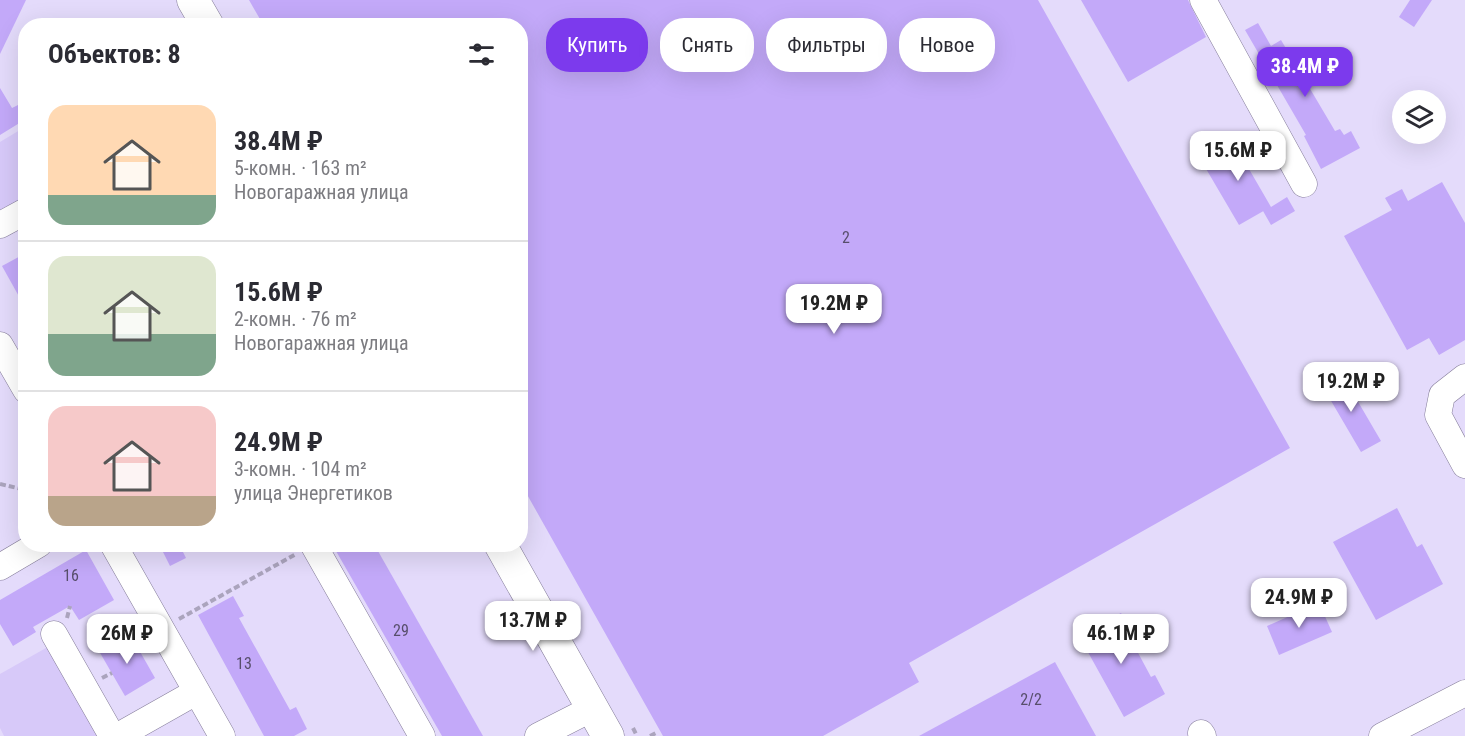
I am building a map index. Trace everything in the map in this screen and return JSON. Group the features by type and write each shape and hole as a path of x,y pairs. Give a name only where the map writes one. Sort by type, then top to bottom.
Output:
{"main road":[{"path":"193,0 203,18"},
{"path":"505,552 608,736"}],"street":[{"path":"1203,0 1304,184"},
{"path":"0,225 18,215"},
{"path":"0,345 18,376"},
{"path":"1465,377 1442,395 1438,415 1465,465"},
{"path":"0,567 25,552"},
{"path":"118,552 222,736"},
{"path":"311,552 422,736"},
{"path":"54,634 112,736"},
{"path":"118,736 196,692"},
{"path":"1382,736 1465,693"},
{"path":"538,736 593,708"}],"path":[{"path":"0,484 18,488"},
{"path":"161,629 299,552"},
{"path":"650,736 658,732"}],"shaded area":[{"path":"18,131 18,203 0,213 0,142"},
{"path":"53,644 105,736 4,736 0,728 0,674"}],"building":[{"path":"0,0 26,0 0,54"},
{"path":"249,0 1038,0 1290,448 909,663 919,682 823,736 663,736 528,496 528,18 259,18"},
{"path":"1081,0 1188,0 1206,37 1128,82"},
{"path":"1410,0 1432,0 1414,27 1399,17"},
{"path":"1258,23 1271,46 1281,40 1300,72 1328,56 1337,72 1309,87 1335,131 1340,129 1344,135 1351,131 1360,148 1321,169 1304,136 1306,135 1245,30"},
{"path":"0,88 12,108 18,105 18,124 0,135"},
{"path":"1227,131 1271,207 1287,197 1295,211 1271,225 1263,211 1239,225 1195,150"},
{"path":"1442,182 1465,223 1465,340 1439,355 1429,338 1407,350 1344,236 1392,210 1385,198 1402,189 1408,201"},
{"path":"18,257 18,295 2,266"},
{"path":"1337,372 1355,402 1357,400 1381,441 1361,452 1320,382"},
{"path":"1397,508 1417,547 1422,544 1443,584 1376,620 1333,542"},
{"path":"83,552 87,552 114,600 79,620 70,606 33,627 36,632 13,646 0,624 0,600"},
{"path":"163,552 183,552 186,558 170,566"},
{"path":"337,552 379,552 483,736 442,736"},
{"path":"233,596 244,616 239,618 290,710 296,707 307,729 294,736 264,736 198,615"},
{"path":"1319,603 1332,632 1279,655 1267,626"},
{"path":"1121,613 1132,634 1129,636 1151,677 1155,675 1165,694 1124,717 1079,636"},
{"path":"130,634 155,678 125,696 99,651"},
{"path":"1055,662 1096,736 919,736"}]}
